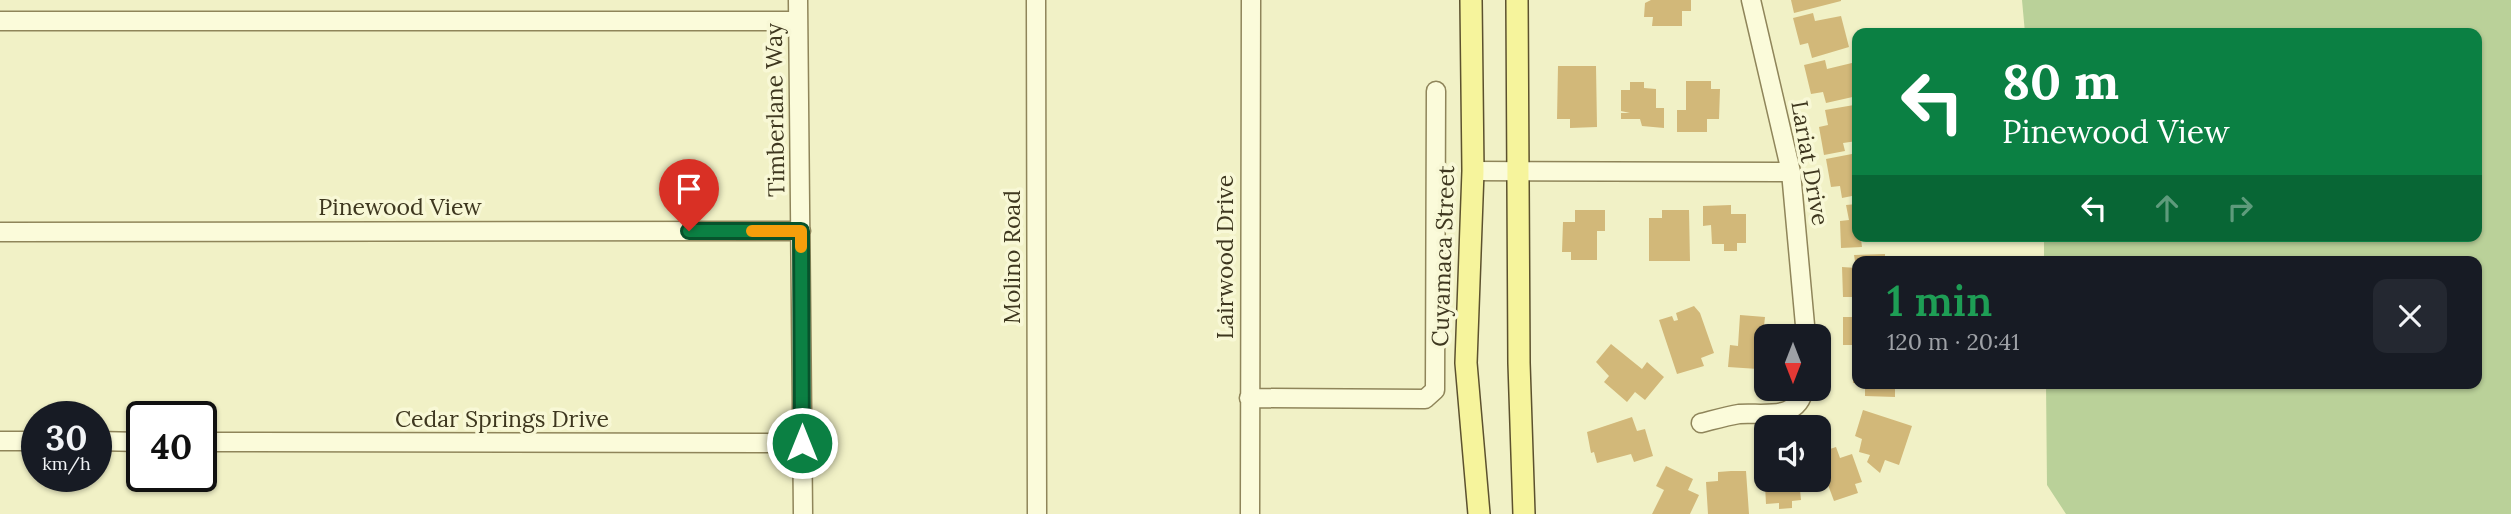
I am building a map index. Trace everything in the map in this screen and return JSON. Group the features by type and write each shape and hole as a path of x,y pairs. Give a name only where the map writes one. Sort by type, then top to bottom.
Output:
{"main road":[{"name":"Cuyamaca Street","path":"1471,0 1473,171 1466,363 1479,514"},
{"path":"1517,0 1520,170 1519,390 1524,514"}],"street":[{"name":"Timberlane Way","path":"798,0 803,514"},
{"name":"Molino Road","path":"1036,0 1037,514"},
{"name":"Lairwood Drive","path":"1250,514 1251,0"},
{"name":"Lariat Drive","path":"1751,0 1791,172 1804,324"},
{"path":"0,21 798,21"},
{"path":"1249,398 1425,399 1435,390 1436,91"},
{"path":"1473,171 1791,172"},
{"name":"Pinewood View","path":"0,232 801,231"},
{"path":"1701,422 1740,414 1770,416 1788,411 1798,401"},
{"path":"0,441 21,441"},
{"name":"Cedar Springs Drive","path":"217,442 802,443"}],"green space":[{"path":"2022,0 2511,0 2511,514 2066,514 2047,485 2046,389 2482,389 2482,256 2044,256 2044,242 2482,242 2482,28 2025,28"}],"building":[{"path":"1651,0 1691,0 1691,11 1682,11 1682,26 1652,26 1653,17 1644,17 1645,3"},
{"path":"1791,0 1841,0 1841,1 1794,13"},
{"path":"1813,13 1815,21 1841,16 1849,47 1812,58 1808,43 1800,45 1793,18"},
{"path":"1825,60 1827,69 1852,63 1852,97 1826,103 1823,92 1811,94 1804,65"},
{"path":"1558,66 1596,66 1597,127 1570,128 1570,119 1557,119"},
{"path":"1686,81 1711,81 1711,89 1720,89 1719,119 1707,119 1707,132 1677,132 1677,110 1686,110"},
{"path":"1630,82 1644,82 1644,88 1656,89 1656,108 1664,108 1664,128 1642,126 1640,119 1621,119 1621,113 1630,113 1621,111 1621,90 1630,90"},
{"path":"1852,105 1852,142 1843,143 1845,151 1824,155 1819,127 1828,125 1825,110"},
{"path":"1852,154 1852,196 1842,198 1840,186 1831,187 1826,159"},
{"path":"1852,204 1852,242 1861,242 1862,247 1841,248 1840,221 1849,220 1846,205"},
{"path":"1731,205 1731,214 1746,214 1746,243 1737,243 1737,251 1724,251 1724,244 1712,244 1711,225 1703,226 1703,206"},
{"path":"1575,210 1605,210 1605,231 1597,231 1597,260 1571,260 1571,252 1562,252 1563,222 1575,222"},
{"path":"1662,210 1689,210 1690,261 1649,261 1649,218 1662,218"},
{"path":"1885,254 1885,256 1854,256"},
{"path":"1842,267 1852,268 1852,297 1843,297"},
{"path":"1694,306 1700,313 1714,353 1701,358 1704,366 1677,374 1659,320 1672,316 1674,321 1678,320 1676,313"},
{"path":"1740,315 1765,317 1764,324 1754,324 1754,369 1728,367 1730,345 1738,346"},
{"path":"1843,317 1852,317 1852,345 1843,345"},
{"path":"1611,344 1642,369 1647,362 1664,377 1645,400 1635,392 1627,402 1604,382 1609,376 1596,362"},
{"path":"1865,389 1895,389 1895,397 1865,396"},
{"path":"1863,410 1912,426 1899,465 1885,460 1880,473 1867,462 1870,455 1859,452 1862,439 1855,436"},
{"path":"1632,417 1637,431 1645,429 1653,456 1634,462 1631,454 1597,463 1594,452 1591,453 1587,432"},
{"path":"1836,447 1840,458 1852,454 1862,482 1855,484 1858,493 1834,501 1831,492 1831,449"},
{"path":"1666,466 1693,479 1688,490 1699,495 1690,514 1652,514 1664,490 1656,486"},
{"path":"1746,471 1749,514 1708,514 1706,482 1718,481 1718,472"},
{"path":"1765,492 1800,492 1801,500 1792,501 1792,508 1779,509 1779,503 1766,504"}],"slow traffic":[{"path":"752,231 801,231 801,247"}],"route":[{"path":"689,231 801,231 802,443"}]}
